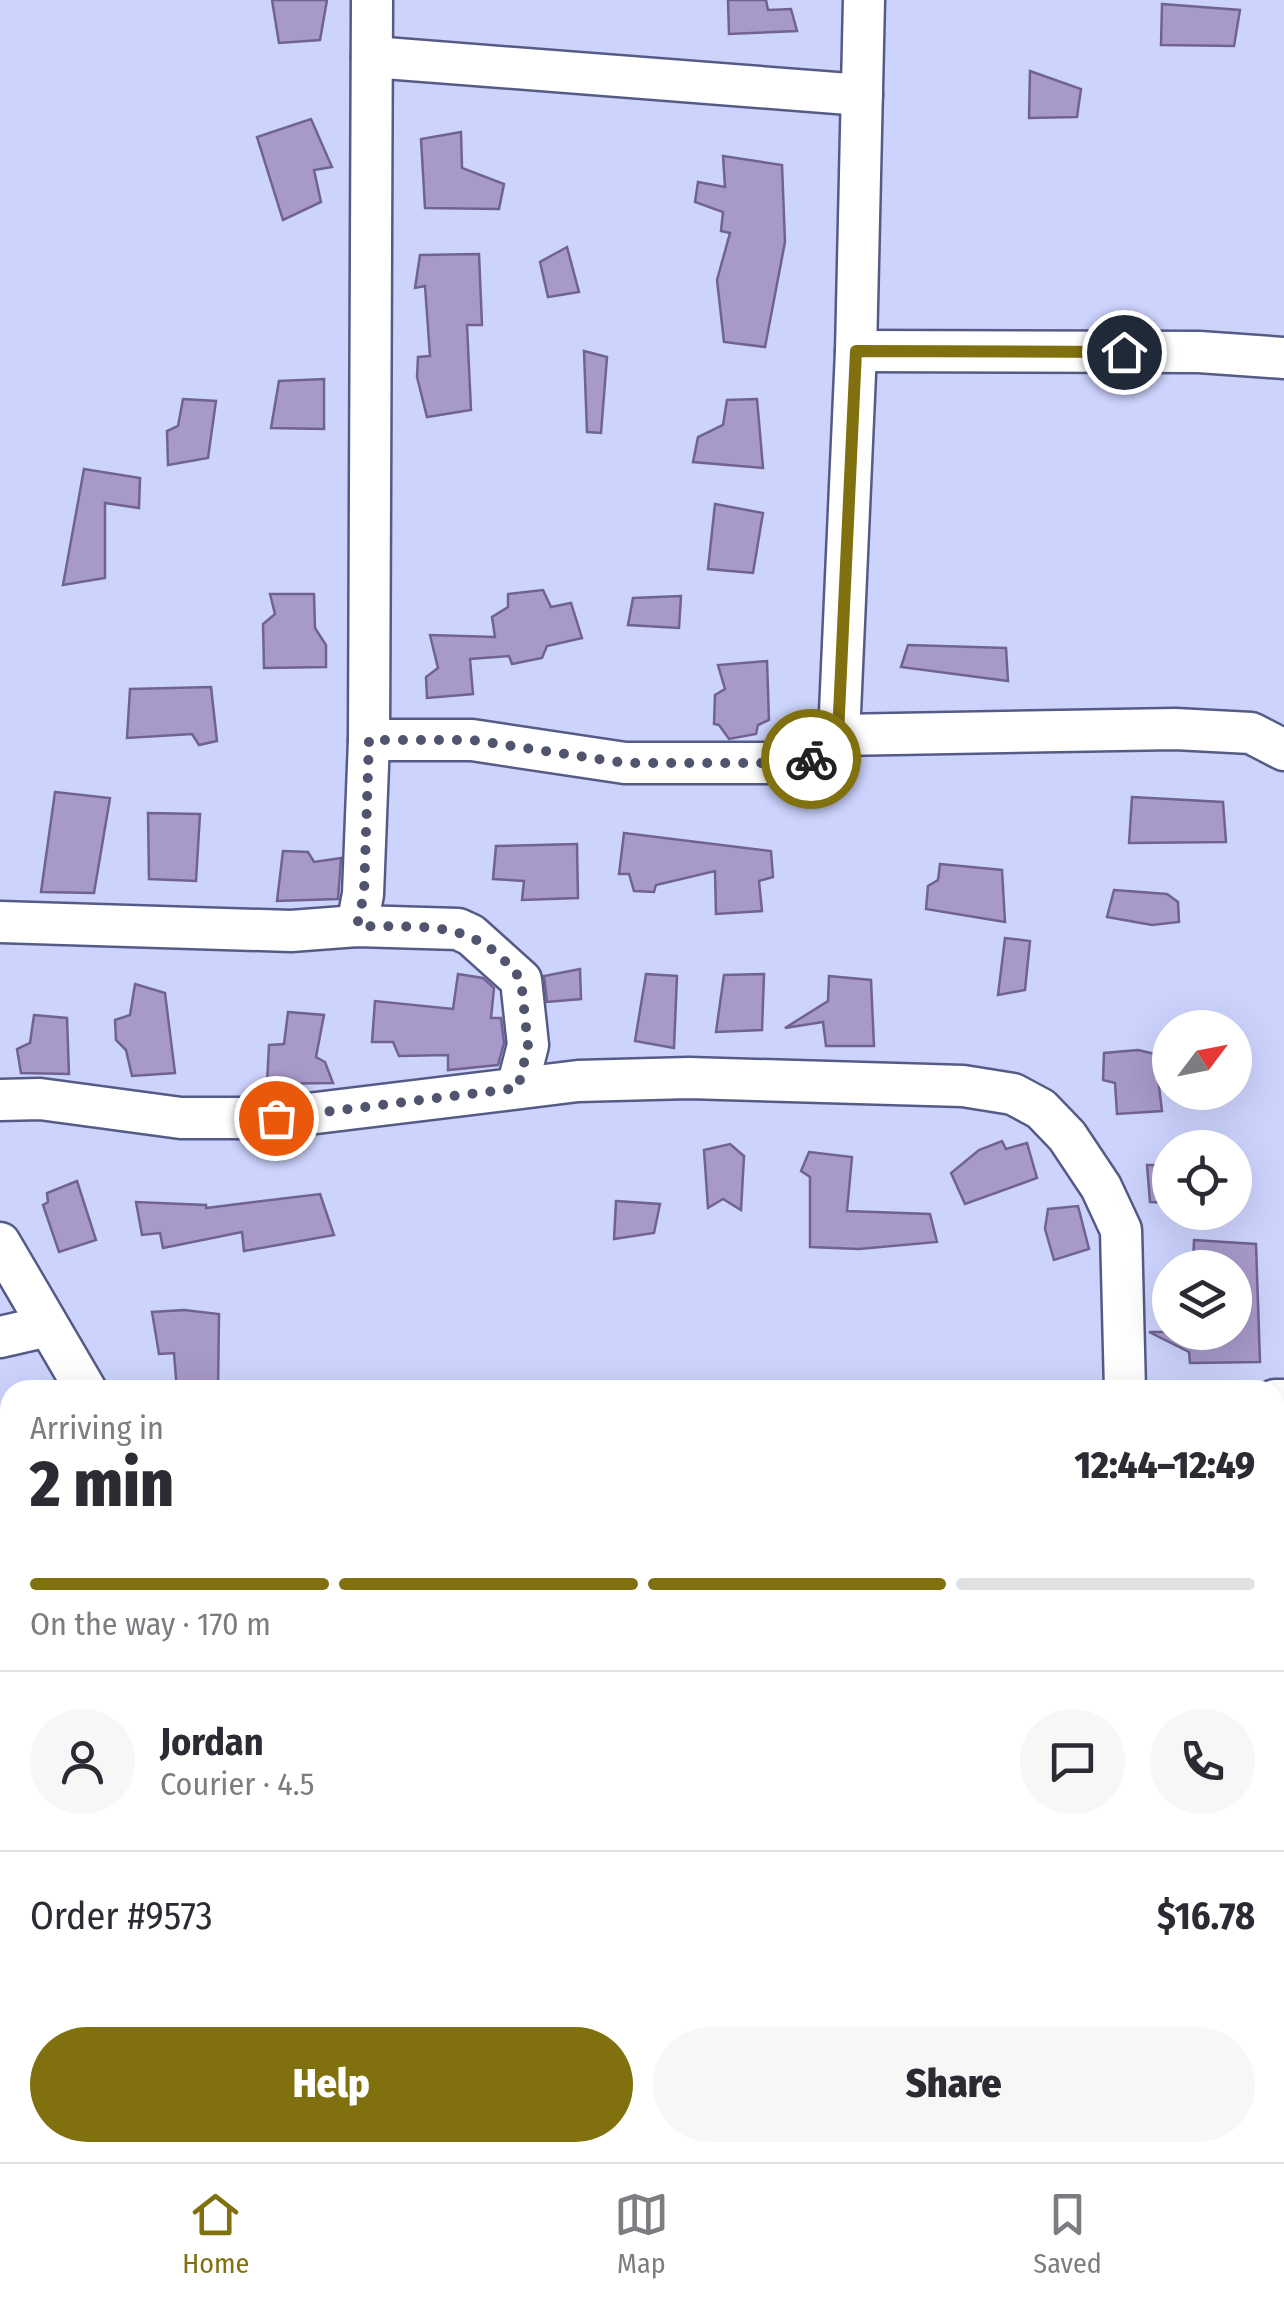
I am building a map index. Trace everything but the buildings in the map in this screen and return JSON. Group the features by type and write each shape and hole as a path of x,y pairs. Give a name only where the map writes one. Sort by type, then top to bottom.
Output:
{"street":[{"path":"357,926 364,894 369,740 372,0"},
{"path":"369,740 472,740 625,763 792,763 833,749 838,735 856,351 864,0"},
{"path":"372,57 862,95"},
{"path":"856,351 1199,352 1284,358"},
{"path":"838,735 1176,729 1251,733 1284,750"},
{"path":"0,922 291,931 357,926 458,929 472,934 514,970 525,997 528,1046 518,1088"},
{"path":"0,1100 40,1099 181,1118 276,1118 578,1081 689,1078 963,1086 1013,1094 1041,1109 1067,1136 1101,1187 1121,1230 1127,1305 1125,1380"},
{"path":"0,1243 80,1380"},
{"path":"0,1337 48,1326"}],"way so far":[{"path":"276,1118 518,1088 526,1062 521,980 472,934 445,928 357,926 364,894 369,740 472,740 625,763 792,763 811,759"}],"route":[{"path":"811,759 833,749 838,735 856,351 1124,352"}]}
